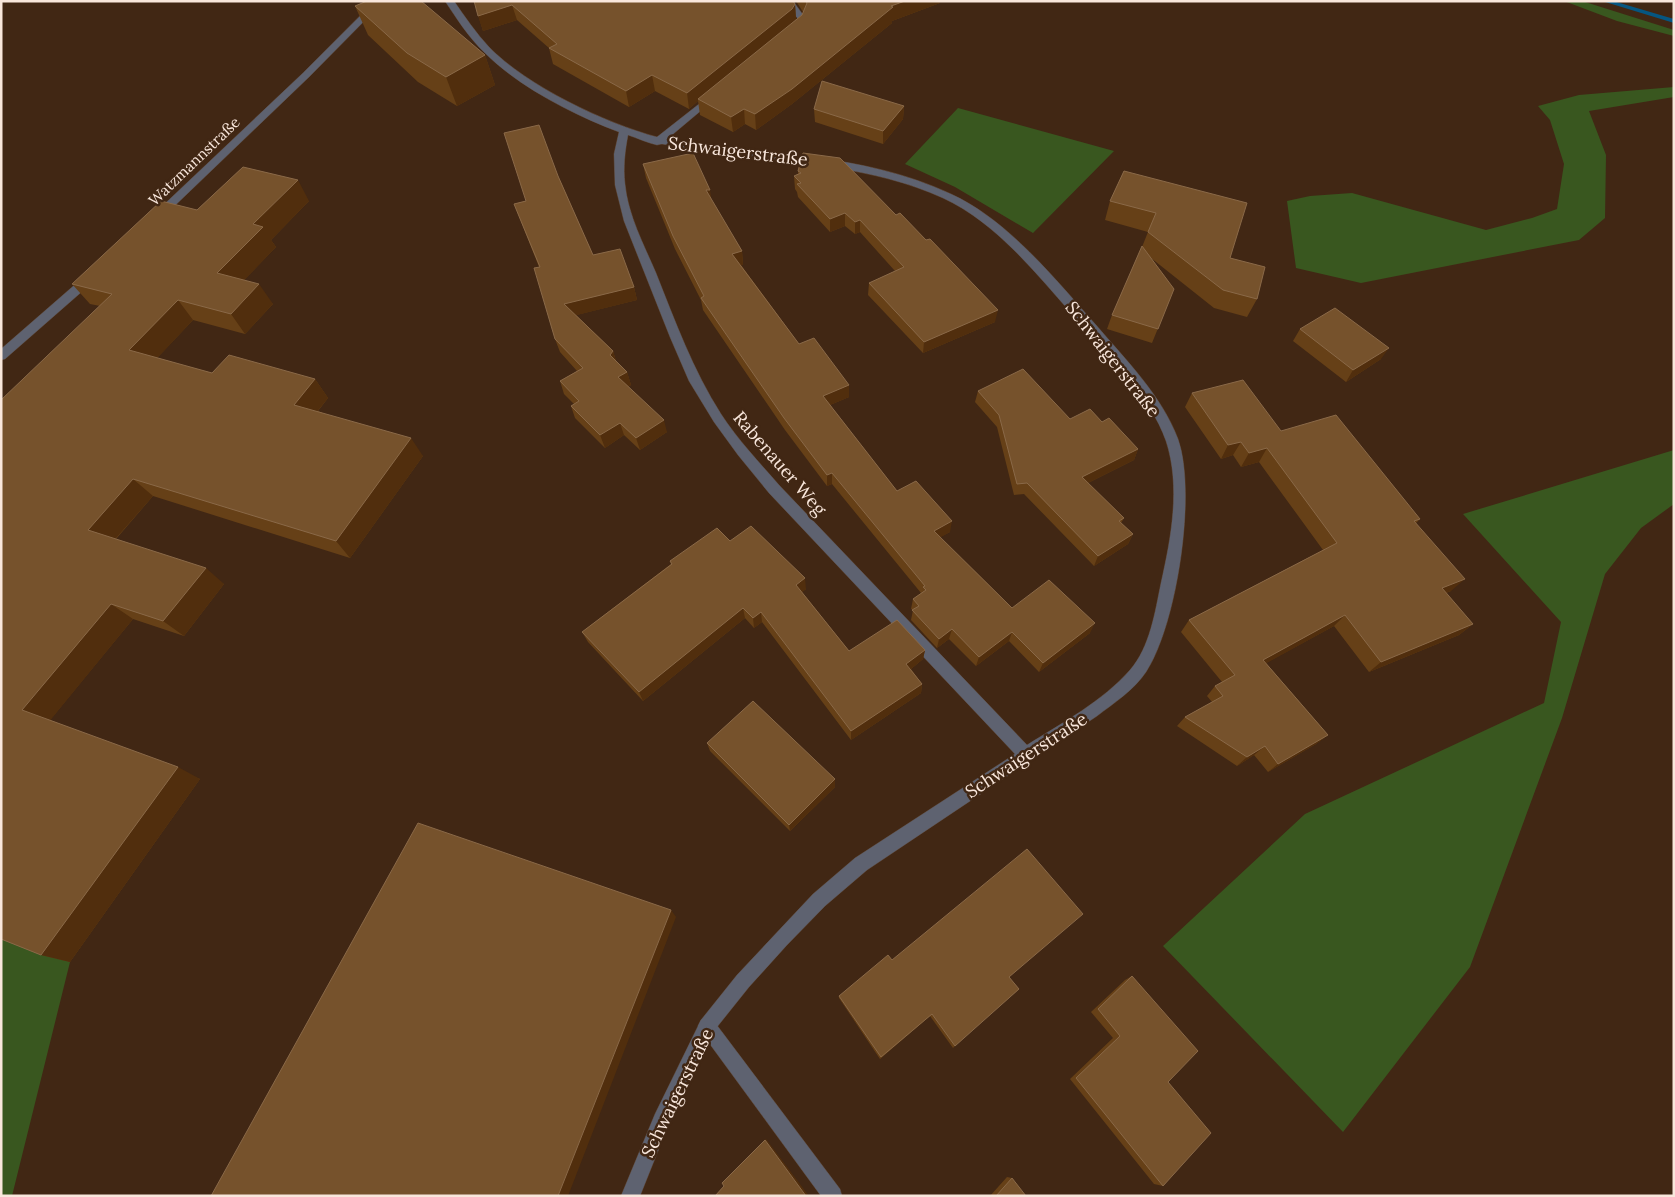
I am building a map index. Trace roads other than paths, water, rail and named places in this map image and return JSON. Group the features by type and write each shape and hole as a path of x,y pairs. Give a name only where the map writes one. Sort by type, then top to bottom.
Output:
{"street":[{"name":"Watzmannstraße","path":"151,223 306,75 380,1"},
{"name":"Schwaigerstraße","path":"449,1 486,49 512,71 550,96 624,132 658,142 723,152 819,160 890,174 951,198 981,216 1020,249 1086,321 1155,406 1173,442 1178,478 1180,517 1174,559 1153,639 1142,666 1122,689 1092,711 861,864 819,900 781,939 743,981 707,1026 661,1120 630,1196"},
{"path":"786,38 798,27 802,19 788,1"},
{"path":"658,142 718,92"},
{"name":"Rabenauer Weg","path":"624,132 619,154 620,185 630,221 695,381 718,419 742,452 774,489 1026,755"},
{"path":"1,356 100,270"},
{"path":"707,1026 833,1196"}],"waterway":[{"path":"1605,1 1674,21"}]}
